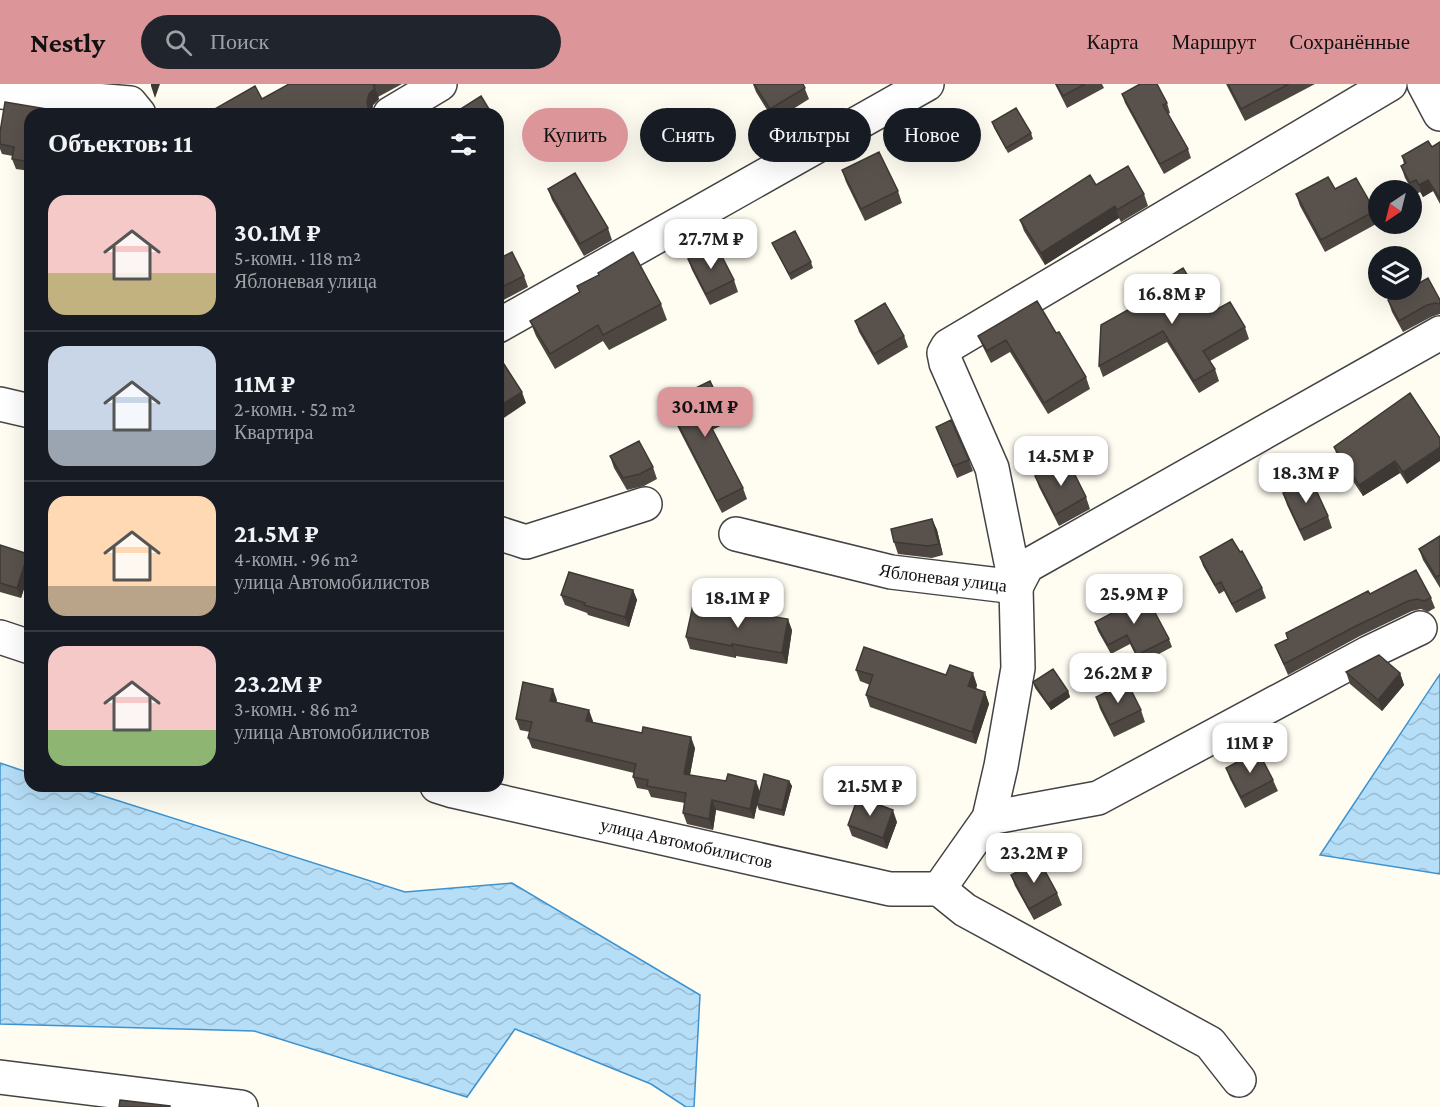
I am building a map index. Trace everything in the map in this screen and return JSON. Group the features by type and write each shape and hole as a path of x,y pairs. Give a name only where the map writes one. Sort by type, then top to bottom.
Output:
{"street":[{"path":"400,108 440,84"},
{"path":"504,323 927,84"},
{"path":"1239,1080 1210,1043 965,910 939,889 988,818 1001,766 1018,668 1016,586 992,468 946,363 944,353 948,346 1390,84"},
{"path":"1424,84 1440,114"},
{"path":"0,92 130,103 134,108"},
{"name":"Яблоневая улица","path":"736,534 891,572 1016,586 1027,566 1440,333"},
{"path":"0,404 24,410"},
{"path":"504,535 526,542 645,504"},
{"path":"988,818 1098,798 1368,653 1420,628"},
{"path":"0,637 24,645"},
{"name":"улица Автомобилистов","path":"457,792 890,890 939,889"},
{"path":"0,1077 241,1107"}],"water":[{"path":"1440,674 1440,874 1320,855"},
{"path":"0,763 24,771 24,792 91,792 405,892 512,883 700,995 694,1107 686,1107 651,1084 515,1029 467,1097 254,1031 0,1024"}],"building":[{"path":"289,84 376,84 369,94 368,108 216,108 255,86 262,99"},
{"path":"754,84 803,84 805,88 769,108"},
{"path":"1056,84 1085,84 1063,96"},
{"path":"1140,84 1157,84 1167,103 1163,105 1188,149 1160,164 1122,94"},
{"path":"1228,84 1289,84 1241,109"},
{"path":"481,96 488,108 462,108"},
{"path":"5,102 40,108 24,108 24,161 12,159 14,147 0,144"},
{"path":"1016,108 1031,133 1006,148 992,122"},
{"path":"1428,141 1432,147 1440,142 1440,199 1428,180 1422,183 1422,180 1408,180 1401,166 1406,163 1402,156"},
{"path":"879,152 898,191 861,209 842,170 858,162 871,162 871,156"},
{"path":"1128,166 1144,194 1117,210 1115,206 1041,253 1020,220 1090,175 1096,185"},
{"path":"575,173 608,228 580,244 548,189"},
{"path":"1328,177 1335,189 1356,178 1368,199 1368,215 1321,240 1296,194"},
{"path":"795,231 811,262 789,274 772,243"},
{"path":"716,245 734,280 706,294 688,259"},
{"path":"512,252 524,276 504,286 504,256"},
{"path":"633,252 661,304 603,335 598,325 550,354 530,321 580,292 577,286 599,275 598,273"},
{"path":"1183,268 1210,313 1230,302 1245,327 1203,351 1215,369 1194,381 1163,331 1099,366 1101,325 1153,296 1149,289"},
{"path":"1428,278 1440,304 1427,305 1399,321 1388,300 1422,300 1422,281"},
{"path":"1037,301 1086,377 1044,403 1006,340 987,351 978,336"},
{"path":"885,303 904,336 874,354 855,321"},
{"path":"504,364 522,392 504,403"},
{"path":"710,381 724,410 707,419 743,488 717,501 667,402"},
{"path":"1410,393 1440,438 1440,447 1403,472 1395,461 1359,485 1334,447"},
{"path":"951,420 969,460 953,466 936,427"},
{"path":"639,441 653,467 640,474 623,478 610,456"},
{"path":"1067,459 1086,497 1055,515 1035,476"},
{"path":"1311,479 1328,516 1300,530 1283,493"},
{"path":"932,519 939,544 928,546 894,542 891,529"},
{"path":"1440,536 1440,575 1436,577 1419,549"},
{"path":"1232,539 1240,552 1242,551 1262,588 1232,604 1221,582 1215,585 1200,557"},
{"path":"0,545 24,553 24,566 17,588 0,583"},
{"path":"1416,570 1431,598 1424,601 1417,599 1408,601 1284,664 1275,645 1288,639 1286,633 1368,591 1370,594"},
{"path":"569,572 633,590 625,617 584,605 585,603 561,595"},
{"path":"1144,592 1169,639 1137,655 1127,635 1108,645 1095,622 1122,608 1120,604"},
{"path":"693,605 746,616 746,612 788,619 782,653 686,637"},
{"path":"864,647 946,675 950,665 973,673 968,686 985,692 972,732 866,695 873,675 856,670"},
{"path":"1379,655 1400,673 1378,700 1346,672"},
{"path":"1053,669 1068,691 1048,704 1033,682"},
{"path":"523,682 553,689 550,701 589,710 586,721 642,733 643,727 691,737 684,774 726,781 728,774 756,781 750,809 712,800 709,819 683,813 686,793 647,786 648,780 633,777 636,764 528,738 532,722 516,719"},
{"path":"1127,682 1141,710 1110,725 1096,697"},
{"path":"1258,751 1273,780 1241,797 1226,768"},
{"path":"764,774 789,781 782,810 757,804"},
{"path":"858,797 893,810 883,838 848,825"},
{"path":"1039,860 1057,893 1029,909 1011,875"},
{"path":"120,1100 170,1106 170,1107 119,1107"}]}
